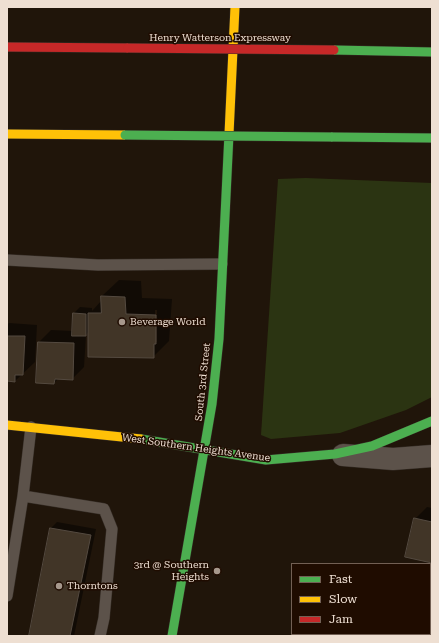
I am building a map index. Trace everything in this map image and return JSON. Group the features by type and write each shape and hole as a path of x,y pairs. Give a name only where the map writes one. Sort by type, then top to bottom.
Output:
{"main road":[{"name":"South 3rd Street","path":"172,636 212,404 218,339 235,7"},
{"name":"Henry Watterson Expressway","path":"7,47 432,52"},
{"path":"7,134 432,138"},
{"path":"336,454 344,453 390,438 432,421"},
{"name":"West Southern Heights Avenue","path":"7,425 153,440 205,451 266,460 336,454"}],"street":[{"name":"West Southern Heights Avenue","path":"336,454 394,459 432,456"}],"lane":[{"path":"7,260 98,265 222,264"},
{"path":"7,596 23,496 31,427"},
{"path":"23,496 104,510 112,529 104,618 100,636"}],"green space":[{"path":"306,178 432,183 432,397 406,410 340,433 271,439 261,435 278,179"}],"building":[{"name":"Beverage World","path":"101,296 125,297 126,314 156,315 156,344 154,344 154,358 88,357 88,313 101,313"},
{"path":"73,313 86,314 86,336 72,336"},
{"path":"7,336 25,336 23,375 15,375 15,382 7,381"},
{"path":"38,342 74,343 73,380 55,379 54,384 36,383"},
{"path":"414,518 432,522 432,563 405,557"},
{"name":"Thorntons","path":"50,528 91,535 70,636 29,636"}],"traffic: fast":[{"path":"334,50 432,52"},
{"path":"172,636 212,404 219,339 229,134"},
{"path":"125,135 331,137"},
{"path":"331,137 432,138"},
{"path":"335,454 372,446 432,421"},
{"path":"141,439 266,460 335,454"}],"traffic: slow":[{"path":"229,134 235,7"},
{"path":"7,134 125,135"},
{"path":"7,425 141,439"}],"traffic: jam":[{"path":"7,47 128,48"},
{"path":"128,48 334,50"}],"place":[{"name":"Beverage World","path":"122,322"},
{"name":"3rd @ Southern Heights","path":"217,571"},
{"name":"Thorntons","path":"59,586"}]}
